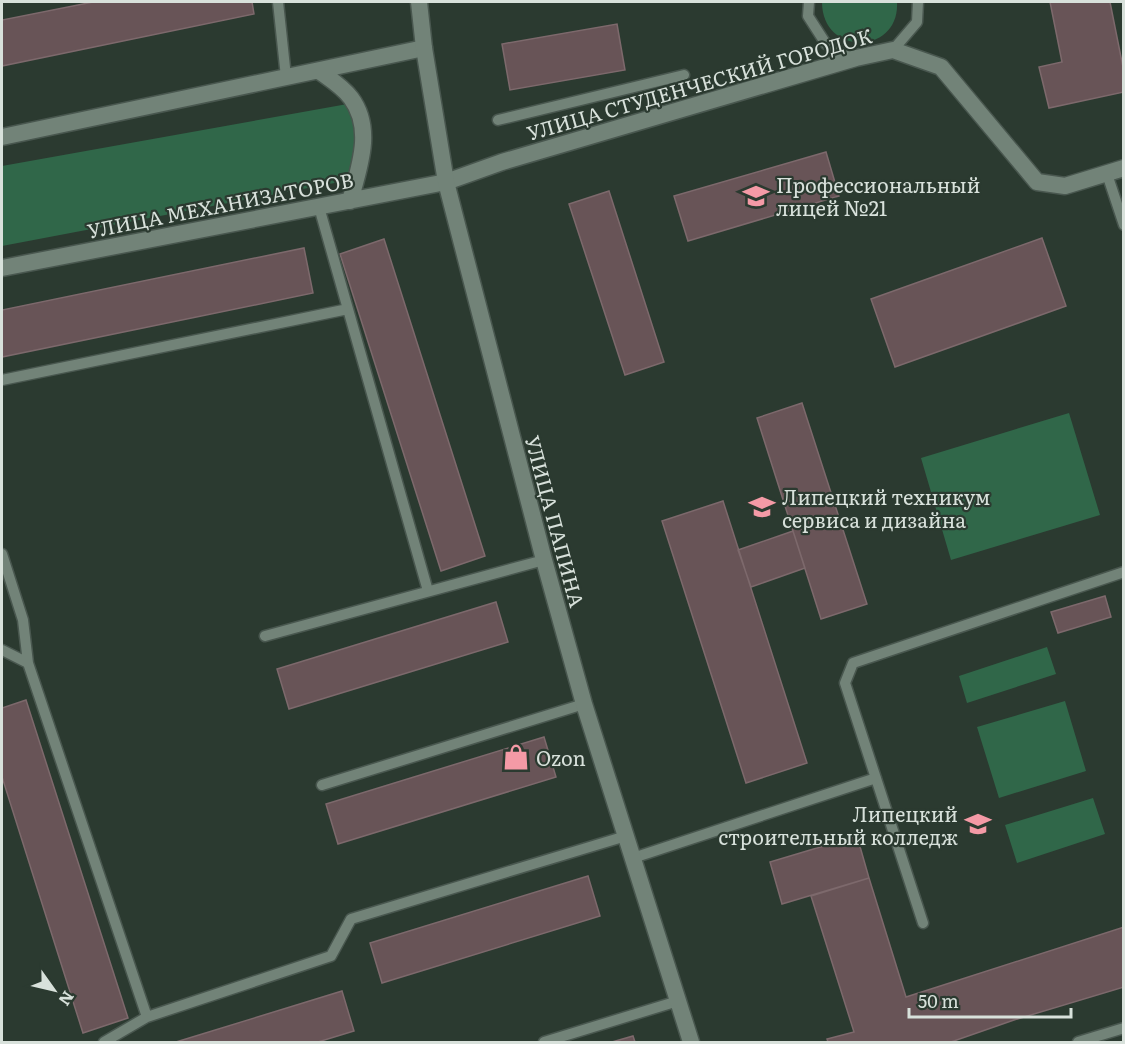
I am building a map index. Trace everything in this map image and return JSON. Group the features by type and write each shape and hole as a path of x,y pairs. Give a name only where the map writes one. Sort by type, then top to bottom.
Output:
{"street":[{"name":"УЛИЦА ПАПИНА","path":"419,2 424,48 446,182 544,560 584,705 691,1042"},
{"path":"2,137 424,48"},
{"name":"УЛИЦА СТУДЕНЧЕСКИЙ ГОРОДОК","path":"446,182 502,162 856,58 893,50 941,67 1037,182 1065,186 1124,168"},
{"path":"320,70 351,97 359,112 363,146 350,201"},
{"name":"УЛИЦА МЕХАНИЗАТОРОВ","path":"2,268 446,182"}],"lane":[{"path":"278,2 286,77"},
{"path":"809,2 808,16 826,44 856,58"},
{"path":"893,50 917,22 918,2"},
{"path":"498,120 684,75"},
{"path":"1107,174 1124,225"},
{"path":"319,207 428,591"},
{"path":"2,380 348,309"},
{"path":"2,554 23,620 28,663 147,1017"},
{"path":"265,636 544,560"},
{"path":"923,923 845,682 853,663 1124,572"},
{"path":"2,650 28,663"},
{"path":"322,784 584,705"},
{"path":"633,858 876,778"},
{"path":"104,1042 147,1017 331,956 351,919 626,836"},
{"path":"544,1042 678,1001"},
{"path":"1078,1042 1124,1028"}],"green space":[{"path":"822,2 897,2 895,19 887,32 875,40 861,42 847,40 834,33 825,20"},
{"path":"353,103 366,177 2,246 2,166"},
{"path":"1069,413 1100,515 951,560 921,458"},
{"path":"1047,647 1056,674 967,703 959,676"},
{"path":"1065,701 1086,771 999,798 977,727"},
{"path":"1093,798 1105,834 1017,863 1005,825"}],"building":[{"path":"93,2 252,2 254,14 2,66 2,20"},
{"path":"1050,2 1110,2 1124,72 1124,92 1049,108 1039,67 1062,62"},
{"path":"617,24 625,70 510,90 502,44"},
{"name":"Профессиональный лицей №21","path":"826,152 839,196 688,241 674,196"},
{"path":"609,191 664,362 625,375 569,204"},
{"path":"1042,238 1066,306 895,367 871,299"},
{"path":"384,239 485,556 441,571 340,254"},
{"path":"304,248 313,293 2,357 2,310"},
{"path":"802,403 867,604 821,619 757,418"},
{"path":"723,501 807,763 746,783 662,521"},
{"path":"793,531 805,568 751,587 738,550"},
{"path":"1105,596 1111,617 1058,633 1051,612"},
{"path":"496,602 508,642 289,709 277,669"},
{"path":"26,700 128,1018 83,1033 2,777 2,708"},
{"path":"544,737 556,777 338,844 326,804"},
{"path":"857,836 869,878 782,904 770,862"},
{"path":"588,876 600,916 382,983 370,943"},
{"path":"869,878 906,997 1124,927 1124,987 1014,1020 951,1042 828,1042 827,1039 854,1032 811,896"},
{"path":"342,991 354,1031 318,1042 176,1042"},
{"path":"633,1036 635,1042 612,1042"}],"place":[{"name":"Профессиональный лицей №21","path":"756,196"},
{"name":"Липецкий техникум сервиса и дизайна","path":"762,507"},
{"name":"Ozon","path":"516,757"},
{"name":"Липецкий строительный колледж","path":"978,824"}]}
